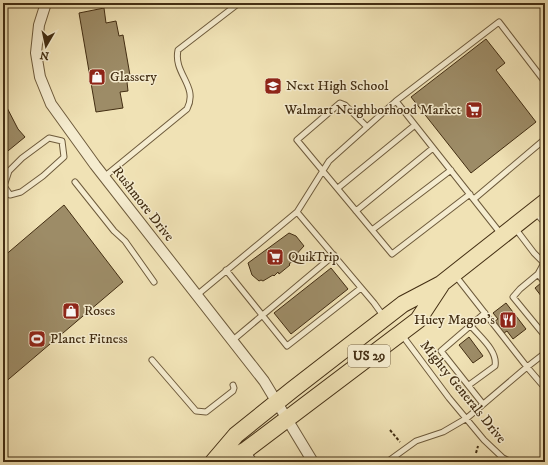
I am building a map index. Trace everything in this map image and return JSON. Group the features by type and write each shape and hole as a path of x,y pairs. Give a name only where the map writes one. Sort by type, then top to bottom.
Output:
{"main road":[{"name":"US 29","path":"213,462 236,435 385,318 403,304 441,284 540,206"},
{"name":"US 29","path":"225,462 250,456 287,419 418,320 441,284"}],"street":[{"name":"Rushmore Drive","path":"46,3 40,20 36,53 38,69 44,89 51,104 104,177 264,381 310,461"}],"lane":[{"path":"104,177 187,109 190,103 191,94 177,58 178,50 239,3"},
{"path":"197,295 297,212 329,161 396,101 499,22 545,82"},
{"path":"396,101 474,199 544,263 538,274 513,297 545,336"},
{"path":"367,127 345,105 340,103 298,140 392,254 470,194"},
{"path":"338,188 415,125"},
{"path":"62,141 71,133"},
{"path":"49,138 62,141 64,157 43,176 21,192 10,195 4,186 8,171 22,158 49,138"},
{"path":"474,199 545,139"},
{"path":"356,211 433,148"},
{"path":"372,230 451,170"},
{"path":"75,182 114,231 125,241 154,282"},
{"path":"540,206 545,223"},
{"path":"297,212 385,318"},
{"path":"233,340 334,255"},
{"path":"226,270 287,346 361,288"},
{"path":"454,274 545,388"},
{"path":"538,274 545,283"},
{"path":"483,404 441,350 485,313"},
{"path":"469,385 495,366 496,360 494,353 471,326"},
{"name":"Mighty Generals Drive","path":"400,333 490,447 503,458 511,462"},
{"path":"387,462 416,441 443,432 467,418 527,367 545,354"},
{"path":"152,360 196,411 206,412 233,391 233,385"}],"path":[{"path":"390,430 400,442"},
{"path":"476,453 478,446"}],"building":[{"path":"104,8 106,23 116,21 119,36 123,35 131,81 127,82 128,91 120,92 123,108 96,112 79,13"},
{"name":"Walmart Neighborhood Market","path":"486,39 505,63 496,70 536,122 471,173 411,97"},
{"path":"3,100 18,129 25,137 3,155"},
{"path":"64,205 123,282 3,384 3,257"},
{"name":"QuikTrip","path":"289,233 296,236 304,246 292,259 293,261 289,264 290,265 279,274 278,272 274,276 273,275 263,281 259,281 252,275 248,263"},
{"name":"QuikTrip","path":"331,268 348,289 291,334 274,313"},
{"path":"541,283 545,288 545,301 535,288"},
{"name":"Huey Magoo's","path":"506,303 526,329 513,339 507,331 504,333 495,321 498,319 493,313"},
{"path":"469,337 483,356 473,363 459,345"}],"place":[{"name":"Glassery","path":"97,77"},
{"name":"Next High School","path":"273,86"},
{"name":"Walmart Neighborhood Market","path":"474,110"},
{"name":"QuikTrip","path":"275,257"},
{"name":"Roses","path":"71,311"},
{"name":"Huey Magoo's","path":"508,320"},
{"name":"Planet Fitness","path":"37,339"}]}
